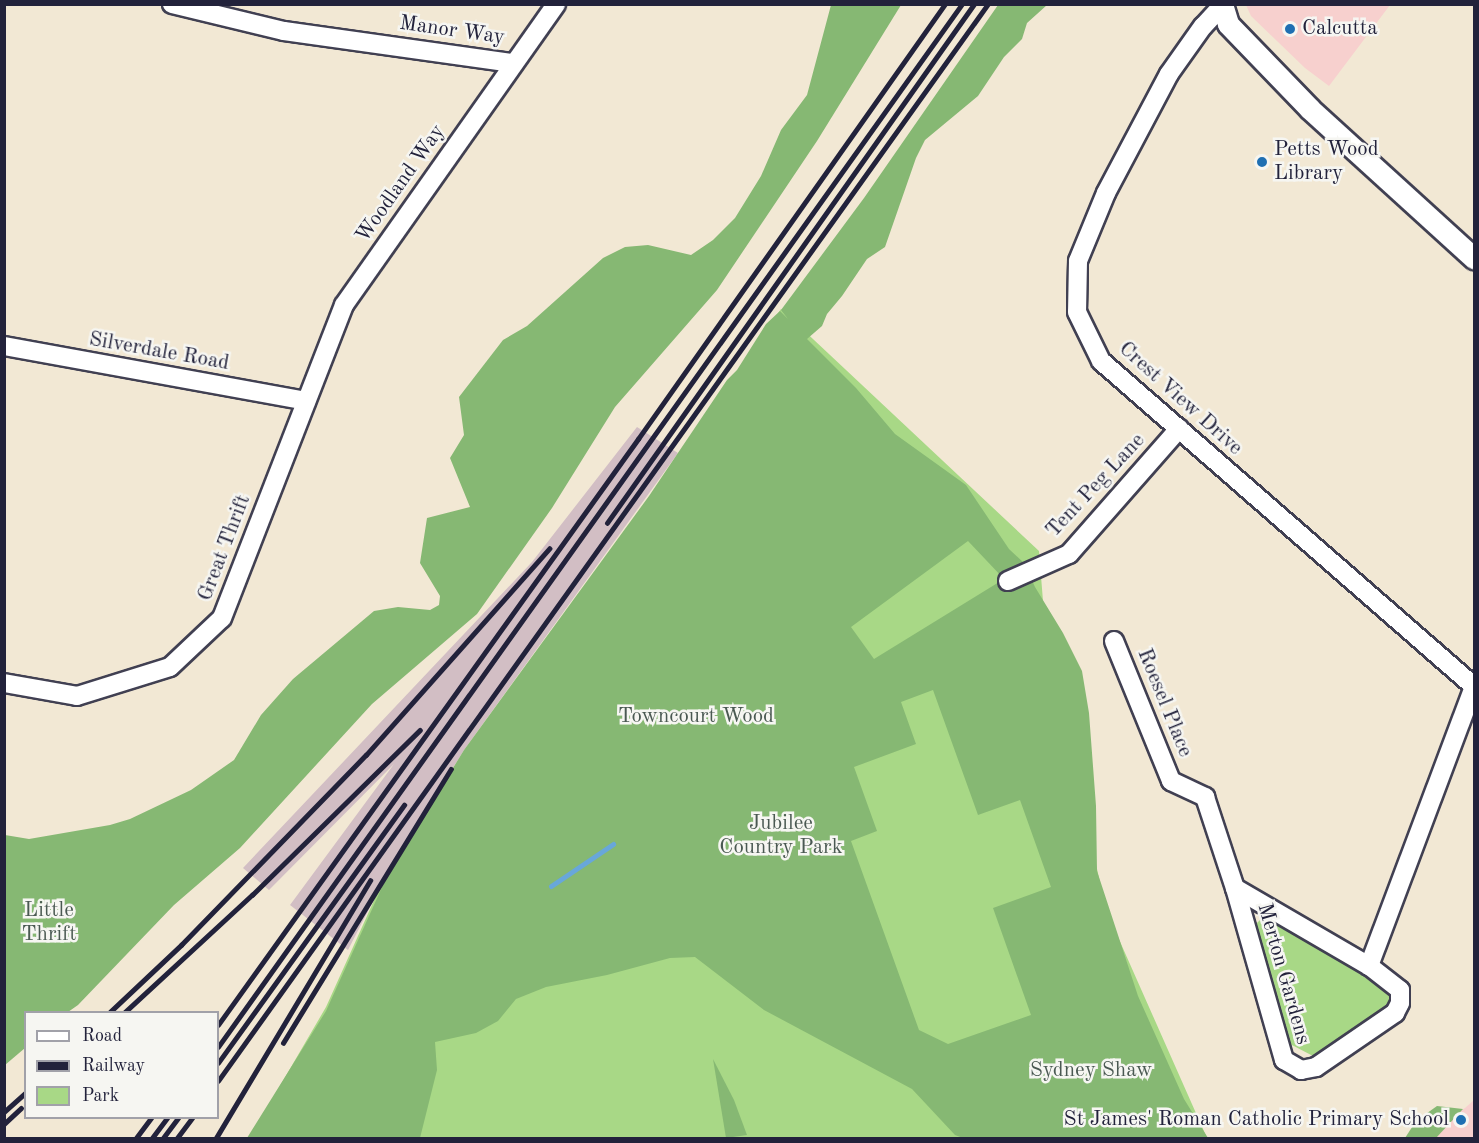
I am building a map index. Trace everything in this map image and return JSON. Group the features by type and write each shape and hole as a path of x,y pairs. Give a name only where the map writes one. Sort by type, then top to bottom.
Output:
{"street":[{"name":"Manor Way","path":"172,4 284,31 513,63"},
{"name":"Woodland Way","path":"306,401 344,305 556,4"},
{"path":"1222,6 1228,24 1310,109 1474,258"},
{"name":"Crest View Drive","path":"1222,6 1203,26 1169,74 1106,193 1077,261 1077,312 1101,361 1474,686"},
{"name":"Silverdale Road","path":"4,346 306,401"},
{"name":"Great Thrift","path":"4,683 77,696 170,667 222,618 306,401"},
{"name":"Tent Peg Lane","path":"1008,581 1069,554 1179,429"},
{"name":"Roesel Place","path":"1114,640 1171,781 1205,797"},
{"path":"1370,966 1474,686"},
{"name":"Merton Gardens","path":"1205,797 1235,888 1284,1060 1301,1070 1316,1067 1395,1013 1400,1002 1400,990 1370,966 1235,888"}],"shaded area":[{"path":"1246,5 1390,5 1329,86 1305,68 1251,16"},
{"path":"637,427 678,453 464,750 386,876 348,950 290,905 394,764 269,890 243,868 532,562"},
{"name":"St James' Roman Catholic Primary School","path":"1474,1100 1474,1138 1421,1138 1465,1108"}],"green space":[{"name":"Little Thrift","path":"831,5 901,5 817,141 717,290 615,407 552,508 477,614 372,704 240,848 174,905 78,1005 69,1011 24,1011 24,1049 5,1065 5,835 29,839 110,825 130,819 191,790 234,760 261,715 293,679 374,611 398,607 430,610 439,605 440,596 420,563 427,518 470,507 450,458 464,435 459,397 503,340 527,326 603,258 625,247 648,245 691,255 713,240 735,218 761,176 781,130 807,95"},
{"name":"Jubilee Country Park","path":"998,5 1047,5 1027,23 1022,39 1004,57 978,96 925,140 916,158 885,247 867,259 827,314 822,326 807,339 856,388 895,434 966,485 1009,549 1024,563 1035,587 1063,633 1082,671 1089,713 1096,806 1097,871 1138,996 1184,1099 1208,1138 963,1138 955,1135 912,1089 764,1010 695,957 670,958 607,975 546,987 516,999 498,1021 476,1033 435,1042 437,1070 420,1138 247,1138 326,1011 388,874 464,750 649,496 727,380 737,370 766,324 780,311 788,319 781,310 864,198","holes":["968,541 1004,579 874,659 851,627","933,690 978,815 1020,800 1051,887 993,908 1031,1015 948,1044 919,1030 851,841 877,831 854,767 916,744 901,702"]},
{"name":"Jubilee Country Park","path":"781,309 1039,551 1043,601 1068,736 1106,910 1207,1138 357,1138 263,1115 326,1007 385,876"},
{"path":"1262,918 1270,918 1386,988 1392,994 1392,1008 1321,1054 1313,1056 1290,1044 1254,935 1255,925"},
{"path":"713,1059 734,1100 747,1135 726,1138"},
{"path":"1437,1106 1463,1109 1436,1138 1405,1138 1416,1121"}],"waterway":[{"path":"551,886 613,844"}],"railway":[{"path":"219,1024 638,439 945,4"},
{"path":"219,1046 962,4"},
{"path":"607,523 974,4"},
{"path":"219,1080 988,4"},
{"path":"111,1011 181,945 366,755 549,549"},
{"path":"126,1011 252,895 420,730"},
{"path":"283,1043 451,769"},
{"path":"219,1062 404,805"},
{"path":"216,1138 370,881"},
{"path":"4,1112 24,1094"},
{"path":"4,1124 21,1108"},
{"path":"136,1138 150,1119"},
{"path":"152,1138 166,1119"},
{"path":"163,1138 177,1119"},
{"path":"177,1138 191,1119"}],"place":[{"name":"Calcutta","path":"1290,29"},
{"name":"Petts Wood Library","path":"1262,162"},
{"name":"St James' Roman Catholic Primary School","path":"1461,1120"}],"park label":[{"name":"Towncourt Wood","path":"696,717"},
{"name":"Sydney Shaw","path":"1091,1071"}]}
